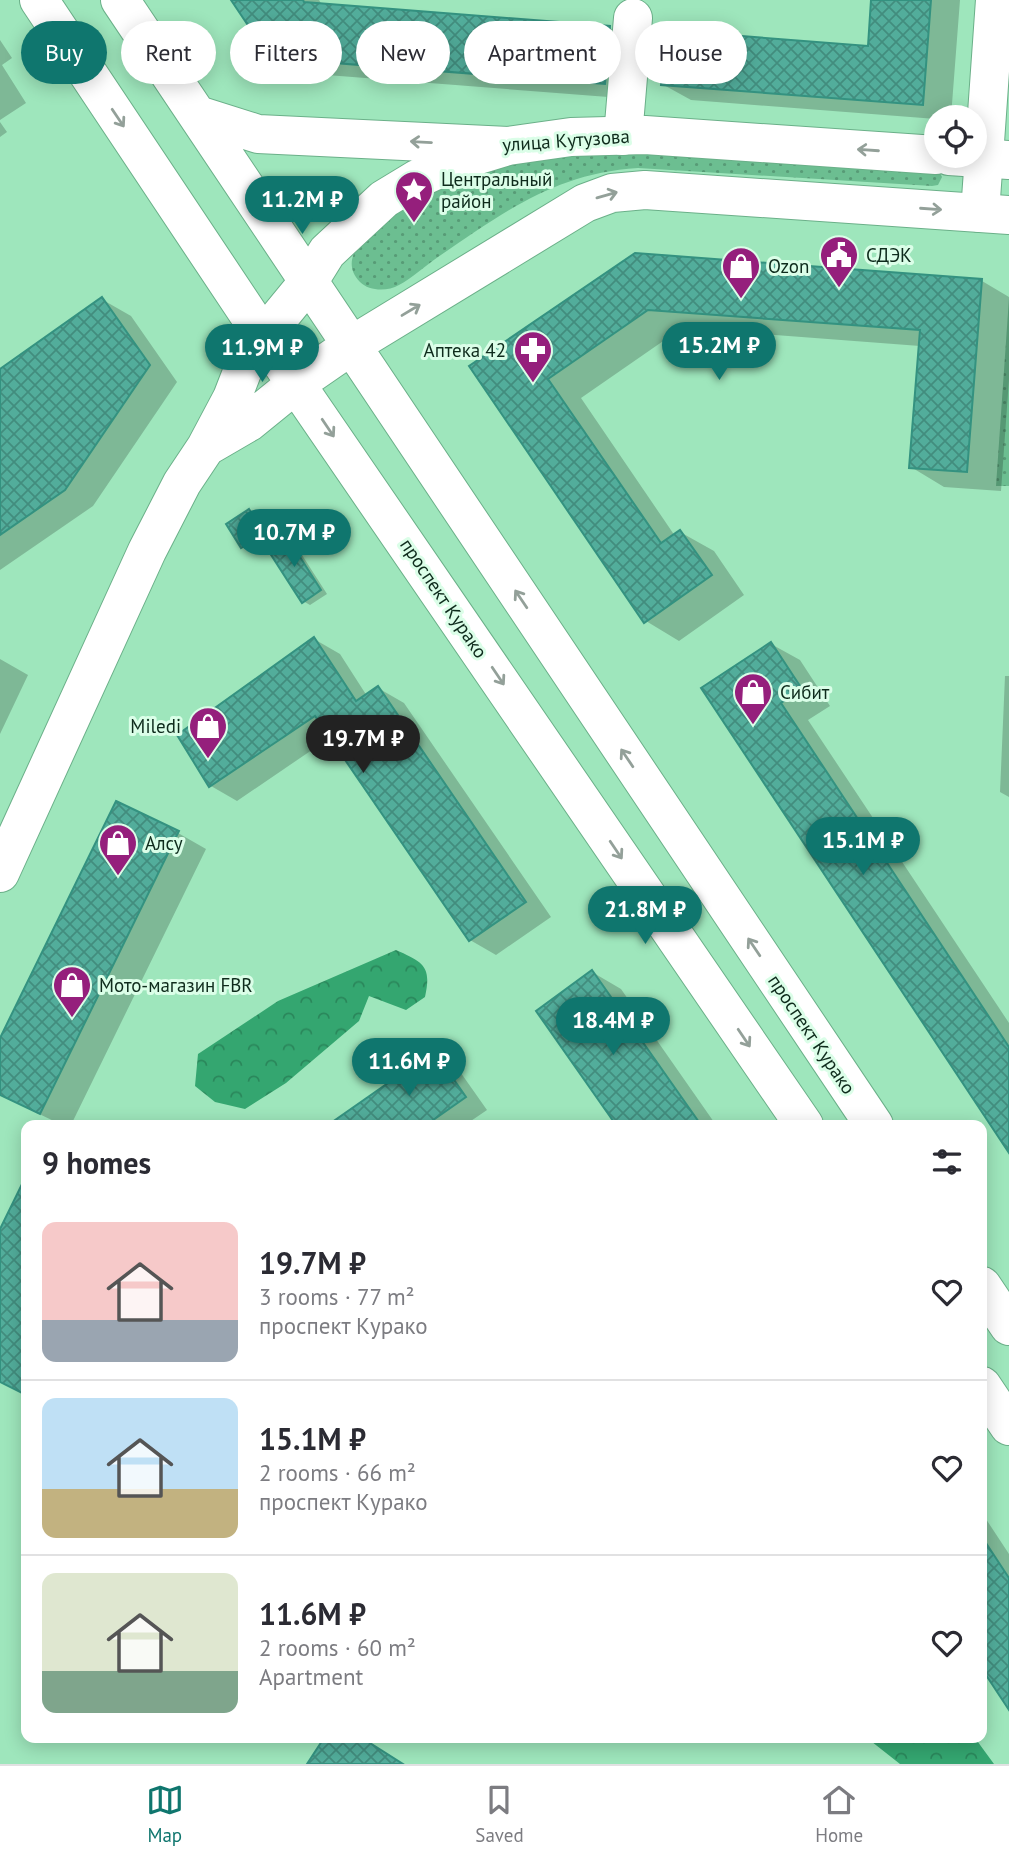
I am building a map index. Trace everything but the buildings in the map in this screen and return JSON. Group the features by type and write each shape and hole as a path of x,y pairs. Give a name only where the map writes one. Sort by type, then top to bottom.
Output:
{"main road":[{"name":"проспект Курако","path":"39,0 263,336 801,1120"},
{"name":"проспект Курако","path":"120,0 871,1120"},
{"path":"986,105 995,0"},
{"path":"623,136 632,18"},
{"name":"улица Кутузова","path":"198,116 258,134 508,146 571,137 645,135 924,154"},
{"path":"0,873 147,551 182,482 206,447 232,398 249,354 309,281 327,252 384,199 417,179 452,163 508,146"},
{"path":"206,447 249,422 297,383 352,345 584,203 612,192 645,190 995,214 984,168"},
{"path":"987,1293 1009,1326"},
{"path":"987,1393 1009,1426"}],"green space":[{"path":"585,148 938,169 942,177 938,185 932,186 638,168 609,171 556,186 509,210 394,287 373,289 360,282 352,264 358,246 375,228 400,210 480,172"},
{"path":"1009,298 1009,486 996,486"},
{"path":"396,950 419,962 427,978 425,997 406,1010 369,996 359,1021 286,1083 245,1109 215,1102 195,1086 198,1054 278,1001"},
{"path":"873,1743 979,1743 994,1764 900,1764"}],"place":[{"name":"Центральный район","path":"414,224"},
{"name":"СДЭК","path":"839,289"},
{"name":"Ozon","path":"741,300"},
{"name":"Аптека 42","path":"533,384"},
{"name":"Сибит","path":"753,726"},
{"name":"Miledi","path":"208,760"},
{"name":"Алсу","path":"118,877"},
{"name":"Мото-магазин FBR","path":"72,1019"}]}
